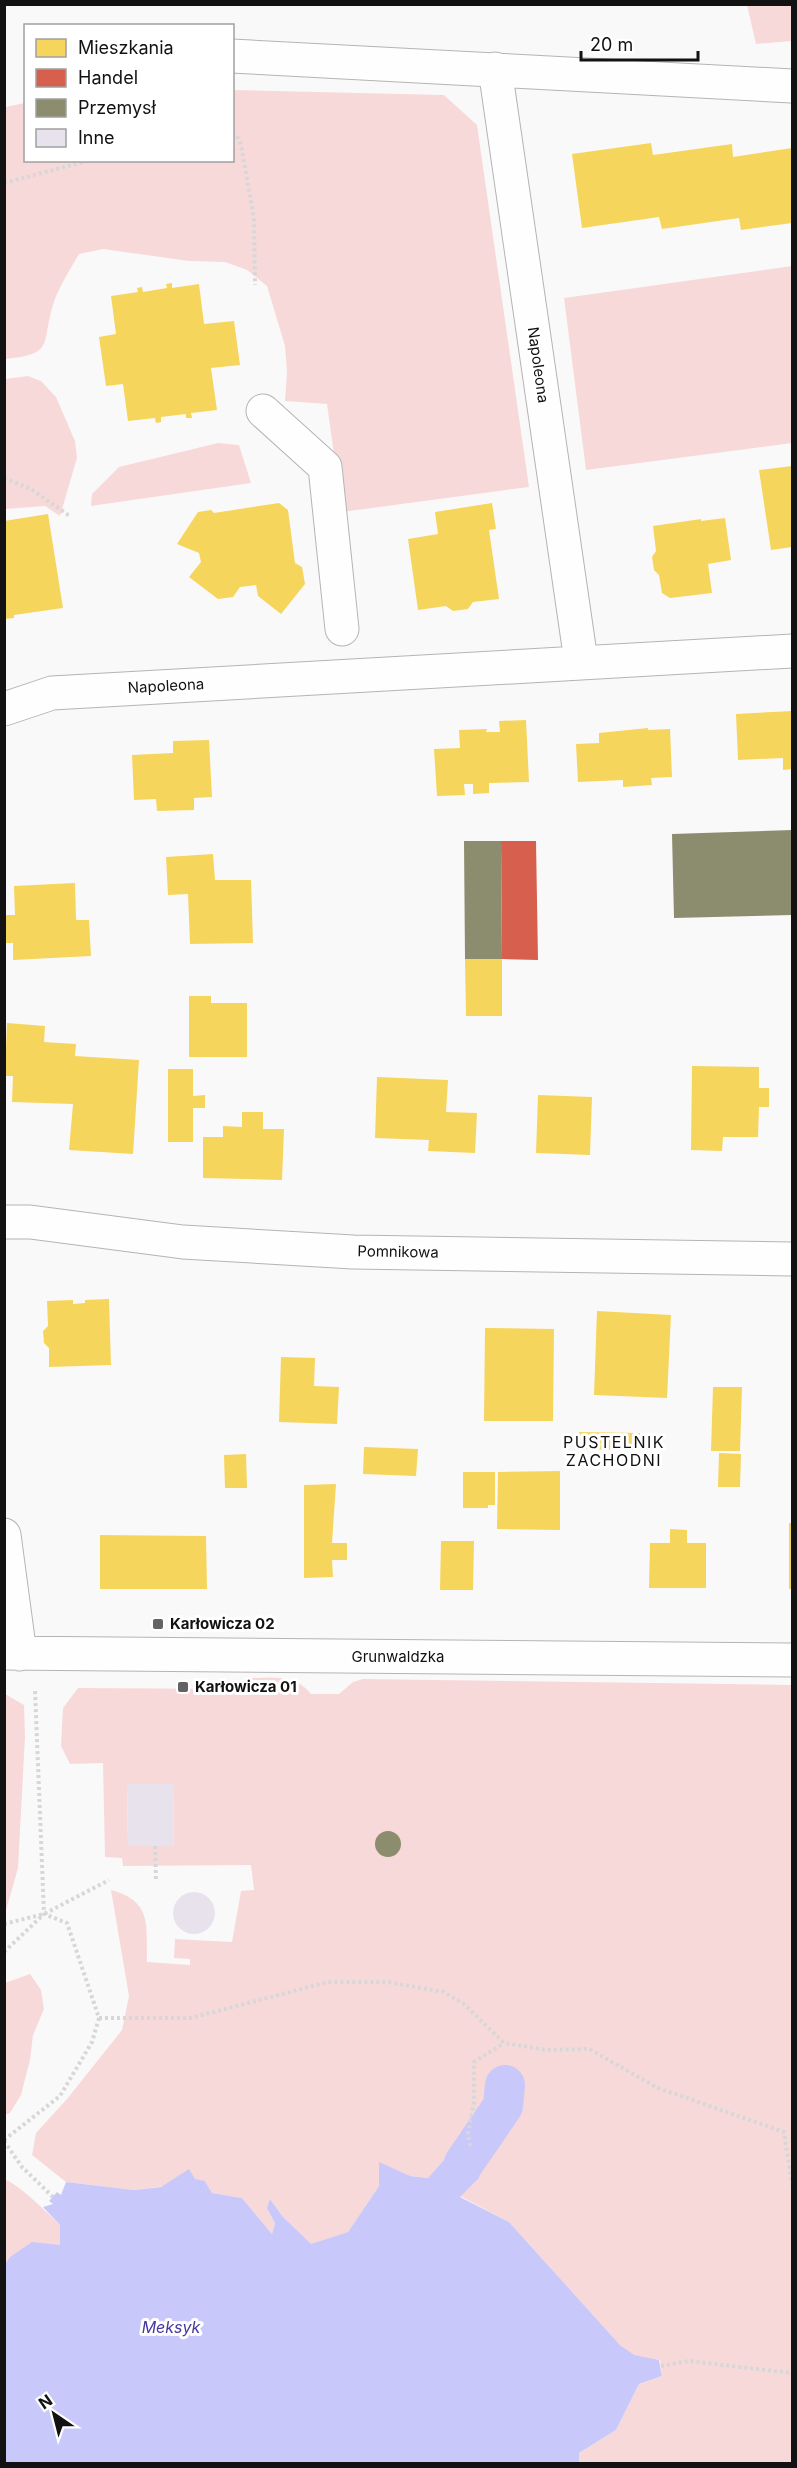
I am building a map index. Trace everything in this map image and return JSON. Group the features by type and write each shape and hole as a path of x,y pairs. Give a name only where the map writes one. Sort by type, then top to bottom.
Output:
{"street":[{"path":"234,56 792,86"},
{"name":"Napoleona","path":"495,69 581,662"},
{"path":"264,411 325,467 342,629"},
{"name":"Napoleona","path":"4,709 52,693 792,651"},
{"name":"Pomnikowa","path":"4,1222 30,1222 183,1242 353,1252 792,1259"},
{"path":"4,1535 12,1653"},
{"name":"Grunwaldzka","path":"12,1653 792,1660"}],"path":[{"path":"234,134 241,145 254,218 255,285"},
{"path":"4,183 83,162"},
{"path":"4,478 31,489 71,518"},
{"path":"4,1952 44,1914 34,1684 12,1653"},
{"path":"155,1846 156,1880"},
{"path":"4,1924 44,1914 109,1880"},
{"path":"44,1914 67,1923 99,2018 92,2042 60,2096 4,2141 22,2167 53,2197"},
{"path":"99,2018 191,2018 328,1982 387,1982 444,1992 465,2005 504,2043 546,2050 589,2049 658,2088 784,2132 792,2185"},
{"path":"470,2146 468,2133 474,2103 474,2062 504,2043"},
{"path":"661,2366 689,2361 792,2373"}],"shaded area":[{"path":"747,5 792,5 792,41 756,44"},
{"path":"234,90 444,95 477,125 529,487 342,512 327,404 285,401 287,372 285,346 267,286 247,270 225,262 189,261 103,249 79,254 55,299 43,345 32,354 5,359 5,107 24,103 24,162 234,162"},
{"path":"792,266 792,443 586,470 564,298"},
{"path":"28,376 41,381 56,397 75,441 77,458 60,516 45,506 5,509 5,379"},
{"path":"218,443 239,445 251,483 91,506 92,494 119,467"},
{"path":"247,1678 290,1680 305,1687 311,1694 339,1694 353,1682 363,1679 792,1685 792,2463 579,2463 579,2453 616,2430 639,2384 662,2376 660,2360 634,2356 620,2345 509,2222 460,2196 480,2177 450,2153 428,2178 410,2176 379,2186 348,2232 310,2245 283,2217 270,2199 268,2208 275,2223 272,2234 242,2198 212,2193 205,2181 134,2190 66,2182 32,2155 36,2133 67,2099 122,2030 129,1996 111,1890 125,1895 141,1908 146,1926 147,1962 190,1965 190,1959 174,1958 175,1939 232,1942 241,1891 254,1890 251,1865 123,1866 122,1858 105,1857 103,1763 70,1764 61,1746 63,1708 78,1688 246,1689","holes":["127,1784 173,1784 174,1845 128,1846"]},
{"path":"5,1694 24,1705 25,1737 18,1868 5,1914"},
{"path":"30,1974 41,1990 44,2009 33,2035 30,2060 21,2095 10,2113 5,2115 5,1983"},
{"path":"5,2180 24,2192 60,2225 60,2245 10,2257 5,2264"}],"water":[{"name":"Meksyk","path":"450,2153 480,2177 460,2197 509,2222 620,2345 634,2355 659,2360 662,2376 639,2384 616,2430 579,2453 579,2463 5,2463 5,2264 10,2257 32,2242 60,2245 60,2225 43,2207 53,2204 49,2201 57,2192 61,2195 66,2182 134,2190 161,2187 189,2169 195,2179 205,2181 212,2193 242,2198 272,2234 275,2223 267,2208 270,2199 283,2217 311,2244 348,2232 379,2186 379,2162 410,2176 428,2178"}],"building: Mieszkania":[{"path":"651,143 653,155 732,144 733,157 792,148 792,223 741,230 739,218 662,229 659,217 582,228 572,154"},
{"path":"172,283 172,288 199,284 204,324 234,321 240,365 211,368 217,410 191,413 192,418 186,418 186,414 161,417 161,422 156,423 155,418 128,421 123,384 106,386 99,337 116,334 111,296 138,292 137,288 142,287 143,292 167,288 166,284"},
{"path":"792,466 792,547 771,550 759,470"},
{"path":"279,503 288,510 295,563 302,567 305,584 281,614 258,596 256,585 240,587 233,597 218,599 189,577 201,562 199,553 177,544 198,512 211,510 214,513"},
{"path":"492,503 496,529 489,530 499,599 473,602 468,609 453,611 446,606 418,610 408,539 438,534 435,512"},
{"path":"48,514 63,608 14,615 14,618 4,619 4,521"},
{"path":"725,518 731,560 708,564 712,593 670,598 662,593 659,575 654,570 652,557 656,551 653,526"},
{"path":"792,711 792,769 783,770 783,758 738,760 736,714"},
{"path":"526,720 529,782 489,783 489,793 473,794 473,784 464,784 465,795 437,796 434,749 460,748 459,730 487,729 486,732 500,732 499,721"},
{"path":"648,728 648,730 670,729 672,777 651,778 652,785 623,787 623,780 578,782 576,744 599,743 599,733"},
{"path":"209,740 212,797 194,798 194,810 157,811 156,799 134,800 132,755 173,753 173,741"},
{"path":"213,854 215,880 251,880 253,943 190,944 188,894 168,895 166,857"},
{"path":"75,883 76,920 89,920 91,956 13,960 13,943 4,943 4,915 15,915 14,886"},
{"path":"465,959 502,959 502,1016 466,1016"},
{"path":"189,996 211,996 211,1003 247,1003 247,1057 189,1057"},
{"path":"7,1023 45,1026 44,1042 76,1044 75,1056 139,1060 133,1154 69,1150 73,1104 12,1102 13,1076 5,1076"},
{"path":"692,1066 759,1067 759,1088 769,1088 769,1107 759,1107 758,1137 723,1137 722,1151 691,1150"},
{"path":"168,1069 193,1069 193,1096 205,1095 205,1108 193,1108 193,1142 168,1142"},
{"path":"377,1077 448,1080 446,1112 477,1113 475,1153 428,1151 429,1140 375,1138"},
{"path":"538,1095 592,1097 590,1155 536,1153"},
{"path":"242,1112 263,1112 263,1129 284,1129 282,1180 203,1178 203,1137 223,1137 223,1126 242,1127"},
{"path":"109,1299 111,1365 49,1367 49,1348 44,1343 43,1331 48,1326 47,1301 73,1300 73,1304 85,1303 85,1300"},
{"path":"597,1311 671,1315 667,1398 594,1395"},
{"path":"485,1328 554,1329 553,1421 484,1421"},
{"path":"281,1357 315,1358 314,1386 339,1387 337,1424 279,1422"},
{"path":"713,1387 742,1387 740,1451 711,1451"},
{"path":"579,1432 640,1433 639,1450 579,1449"},
{"path":"364,1447 418,1449 416,1476 363,1474"},
{"path":"719,1453 741,1454 740,1487 718,1487"},
{"path":"246,1454 247,1488 225,1488 224,1455"},
{"path":"560,1471 560,1530 497,1529 498,1472"},
{"path":"463,1472 495,1472 495,1505 488,1505 488,1508 463,1508"},
{"path":"336,1484 332,1543 347,1543 347,1560 332,1560 333,1577 304,1578 304,1485"},
{"path":"789,1523 792,1523 792,1589 789,1589"},
{"path":"670,1529 687,1530 687,1543 706,1543 706,1588 649,1588 650,1543 670,1543"},
{"path":"100,1535 206,1536 207,1589 100,1589"},
{"path":"441,1541 474,1541 473,1590 440,1590"}],"building: Handel":[{"path":"501,841 536,841 538,960 502,959"}],"building: Przemysł":[{"path":"792,830 792,915 674,918 672,834"},
{"path":"464,841 501,841 502,959 465,959"},
{"path":"388,1831 397,1835 401,1844 397,1853 388,1857 379,1853 375,1844 379,1835"}],"building: Inne":[{"path":"127,1784 173,1784 174,1846 128,1846"},
{"path":"194,1892 202,1893 209,1898 214,1905 214,1921 209,1928 202,1933 194,1934 186,1933 179,1928 174,1921 173,1913 174,1905 179,1898 186,1893"}],"waterway":[{"path":"464,2163 503,2106 505,2085"}],"place":[{"name":"Karłowicza 02","path":"158,1624"},
{"name":"Karłowicza 01","path":"183,1687"}],"district":[{"name":"PUSTELNIK ZACHODNI","path":"614,1451"}]}
